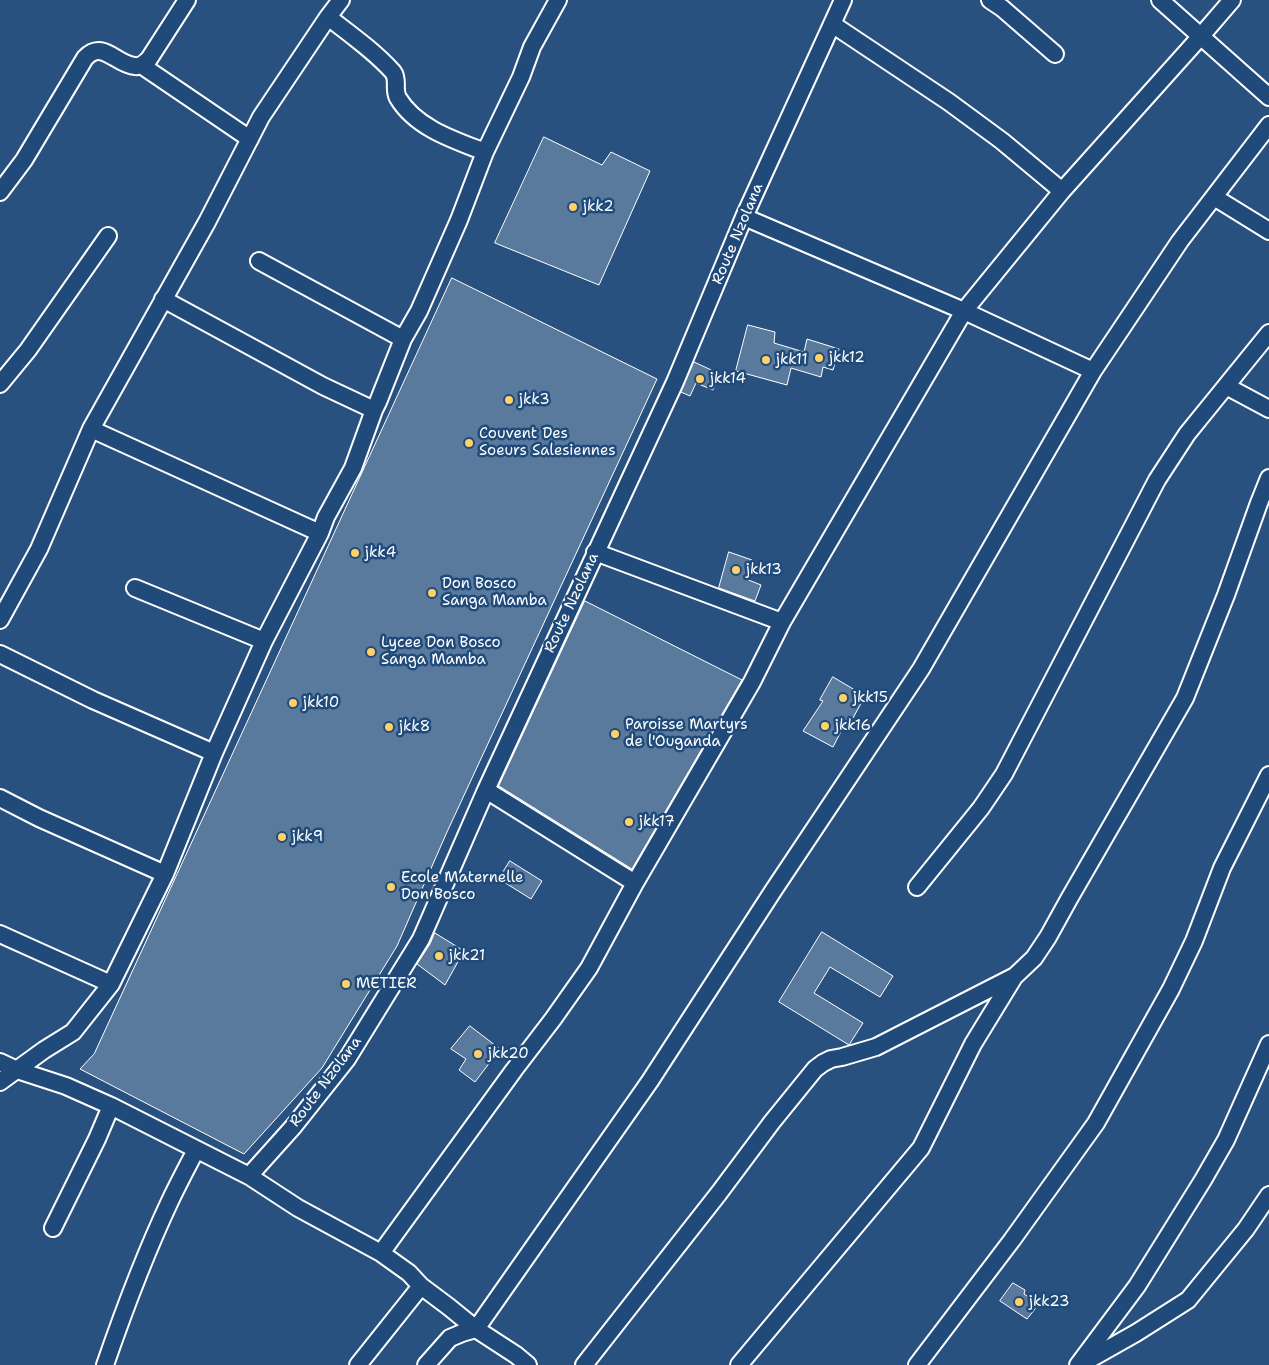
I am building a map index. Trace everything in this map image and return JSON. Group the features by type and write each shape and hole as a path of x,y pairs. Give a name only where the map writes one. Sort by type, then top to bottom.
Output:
{"street":[{"path":"0,192 24,160 88,54 93,50 99,50 125,64 141,65 149,60 187,0"},
{"path":"0,620 39,550 91,429 207,222 261,117 341,0"},
{"path":"0,1082 44,1050 73,1032 112,984 165,874 214,753 264,641 320,533 326,517 353,468 403,339 419,311 459,220 485,152 521,77 532,47 558,0"},
{"name":"Route Nzolana","path":"249,1176 293,1127 347,1059 421,939 486,790 675,382 744,217 843,0"},
{"path":"990,0 1056,54"},
{"path":"1160,0 1269,97"},
{"path":"381,1253 589,968 635,884 752,682 782,622 964,311 1062,191 1232,0"},
{"path":"328,17 360,41 392,72 397,79 396,94 423,124 458,142 485,152"},
{"path":"832,24 949,102 1002,141 1062,191"},
{"path":"141,65 250,139"},
{"path":"426,1365 450,1338 476,1329 650,1081 773,891 921,669 1093,371 1180,241 1269,125"},
{"path":"1214,197 1269,231"},
{"path":"744,217 964,311 1093,371"},
{"path":"0,384 28,350 108,236"},
{"path":"259,261 403,339"},
{"path":"163,299 322,386 374,410"},
{"path":"917,887 981,808 1004,774 1157,480 1187,434 1269,333"},
{"path":"1226,386 1269,409"},
{"path":"91,429 320,533"},
{"path":"739,1365 921,1148 973,1044 1015,976 1034,958 1048,937 1185,698 1226,595 1258,503 1269,478"},
{"path":"595,552 782,622"},
{"path":"135,588 264,641"},
{"path":"0,654 93,700 214,753"},
{"path":"917,1365 1012,1240 1096,1123 1171,989 1194,941 1222,868 1269,775"},
{"path":"486,790 635,884"},
{"path":"0,798 39,818 165,874"},
{"path":"0,934 112,984"},
{"path":"584,1365 814,1070 822,1063 831,1059 876,1047 1015,976"},
{"path":"1078,1365 1137,1286 1203,1180 1226,1140 1269,1044"},
{"path":"0,1062 17,1070 66,1086 111,1106 249,1176 298,1208 381,1253 410,1272 421,1286 476,1329 528,1365"},
{"path":"53,1228 97,1139 111,1106"},
{"path":"105,1365 119,1324 148,1253 170,1202 196,1150"},
{"path":"1078,1365 1136,1333 1188,1300 1246,1229 1269,1196"},
{"path":"358,1365 421,1286"}],"building":[{"name":"jkk2","path":"544,137 602,165 611,152 650,171 599,285 495,243"},
{"name":"Don Bosco Sanga Mamba","path":"452,278 657,379 447,832 397,946 322,1068 244,1154 80,1069 94,1054"},
{"name":"jkk11","path":"748,325 775,332 774,343 804,352 807,339 839,349 833,370 823,367 821,377 791,368 787,385 736,371"},
{"name":"jkk14","path":"694,362 720,374 713,390 696,383 690,396 681,392"},
{"name":"jkk13","path":"729,552 752,560 746,579 761,585 755,601 719,588"},
{"name":"Paroisse Martyrs de l'Ouganda","path":"585,601 742,680 632,869 499,786"},
{"path":"833,677 865,696 853,718 849,716 833,747 803,731 823,701 820,700"},
{"path":"510,861 542,881 531,899 499,879"},
{"path":"822,932 893,976 880,997 830,967 814,993 863,1023 849,1045 779,1002"},
{"name":"jkk21","path":"435,933 464,951 445,985 417,964"},
{"name":"jkk20","path":"470,1026 500,1049 475,1082 459,1070 466,1059 451,1049"},
{"name":"jkk23","path":"1013,1283 1025,1290 1024,1294 1039,1304 1027,1319 1000,1301"}],"place":[{"name":"jkk2","path":"573,207"},
{"name":"jkk12","path":"819,358"},
{"name":"jkk11","path":"766,360"},
{"name":"jkk14","path":"700,379"},
{"name":"jkk3","path":"509,400"},
{"name":"Couvent Des Soeurs Salesiennes","path":"469,443"},
{"name":"jkk4","path":"355,553"},
{"name":"jkk13","path":"736,570"},
{"name":"Don Bosco Sanga Mamba","path":"432,593"},
{"name":"Lycee Don Bosco Sanga Mamba","path":"371,652"},
{"name":"jkk15","path":"843,698"},
{"name":"jkk10","path":"293,703"},
{"name":"jkk16","path":"825,726"},
{"name":"jkk8","path":"389,727"},
{"name":"Paroisse Martyrs de l'Ouganda","path":"615,734"},
{"name":"jkk17","path":"629,822"},
{"name":"jkk9","path":"282,837"},
{"name":"Ecole Maternelle Don Bosco","path":"391,887"},
{"name":"jkk21","path":"439,956"},
{"name":"METIER","path":"346,984"},
{"name":"jkk20","path":"478,1054"},
{"name":"jkk23","path":"1019,1302"}]}
